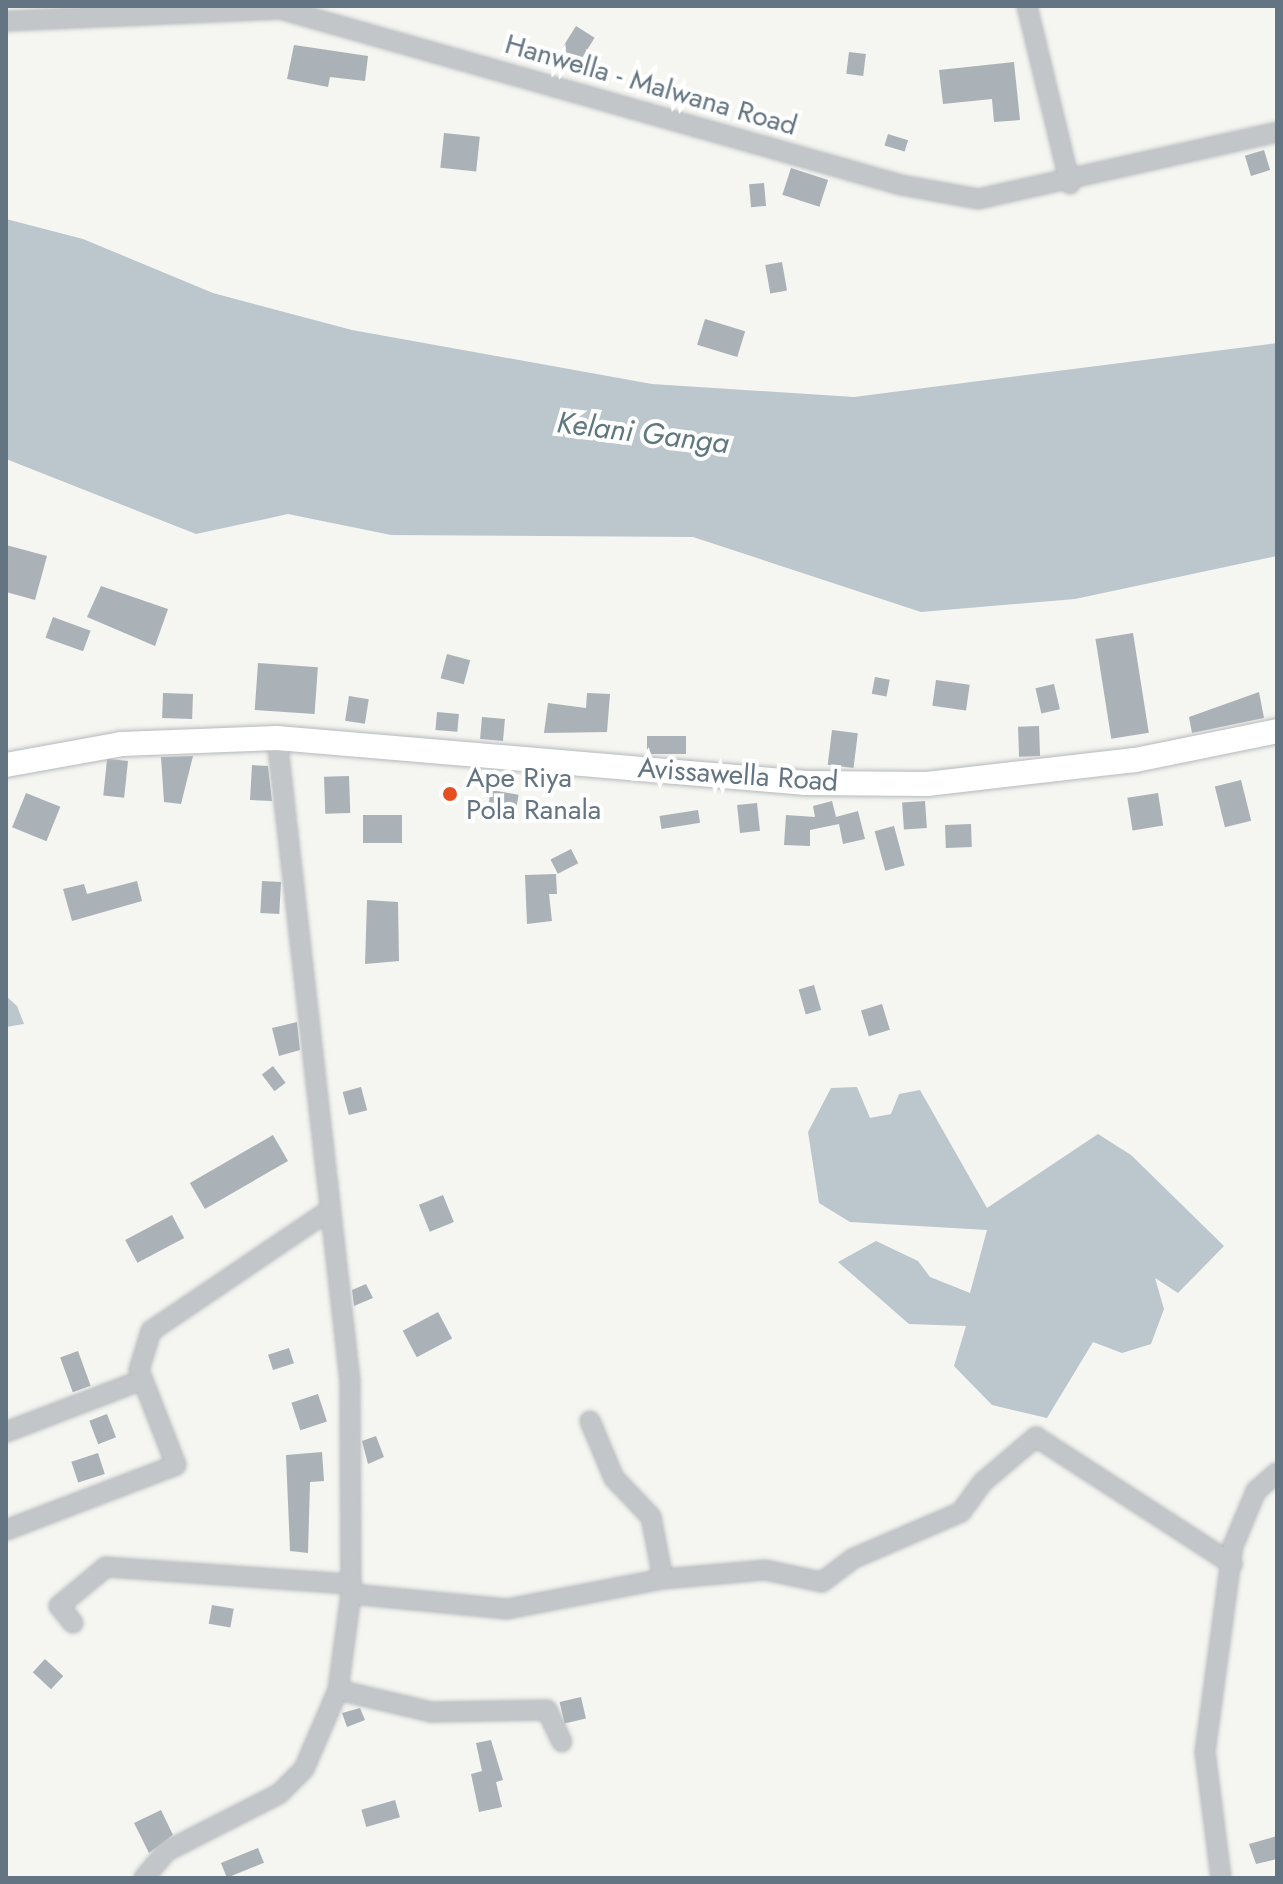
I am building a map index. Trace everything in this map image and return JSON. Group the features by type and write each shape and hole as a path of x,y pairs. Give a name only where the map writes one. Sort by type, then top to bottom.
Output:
{"main road":[{"name":"Avissawella Road","path":"6,765 121,744 277,738 806,783 927,784 1135,760 1277,731"}],"street":[{"path":"1027,6 1070,184"},
{"name":"Hanwella - Malwana Road","path":"6,21 280,9 901,185 978,199 1070,184 1277,132"},
{"path":"144,1878 167,1851 279,1794 296,1778 338,1690 351,1589 350,1381 277,738"},
{"path":"6,1530 176,1465 142,1380 151,1331 330,1210"},
{"path":"6,1432 142,1380"},
{"path":"590,1421 614,1478 651,1517 663,1579"},
{"path":"73,1623 59,1606 106,1567 351,1589 507,1609 663,1579 765,1570 822,1582 852,1559 961,1512 983,1482 1036,1437 1232,1564"},
{"path":"1221,1878 1205,1752 1232,1564 1256,1491 1276,1478"},
{"path":"338,1690 432,1712 547,1710 562,1742"}],"water":[{"name":"Kelani Ganga","path":"6,219 83,239 213,293 352,330 652,384 854,397 1277,343 1277,556 1075,599 921,612 693,537 391,535 288,514 196,534 6,459"},
{"path":"6,996 17,1006 24,1024 6,1027"},
{"path":"857,1087 870,1118 891,1114 899,1094 920,1090 987,1208 1098,1134 1131,1155 1224,1246 1178,1293 1155,1278 1164,1309 1151,1344 1122,1353 1093,1342 1047,1418 992,1405 954,1366 966,1326 909,1324 838,1262 876,1241 918,1261 930,1277 970,1293 987,1230 850,1222 819,1203 808,1132 831,1088"}],"building":[{"path":"576,26 595,38 577,66 558,55"},
{"path":"294,45 368,56 365,81 330,77 328,87 287,79"},
{"path":"849,52 866,54 863,76 846,74"},
{"path":"1014,62 1020,120 994,122 992,99 943,104 939,70"},
{"path":"444,133 480,137 476,172 440,168"},
{"path":"888,134 908,140 905,152 884,145"},
{"path":"1264,150 1270,170 1251,176 1245,156"},
{"path":"791,168 828,180 819,207 782,195"},
{"path":"764,183 766,206 751,207 749,184"},
{"path":"782,262 787,291 770,294 765,265"},
{"path":"705,319 745,331 737,357 697,345"},
{"path":"6,545 47,556 35,600 6,592"},
{"path":"101,586 168,609 155,646 87,617"},
{"path":"53,617 91,631 83,651 45,638"},
{"path":"1133,633 1149,733 1111,739 1095,639"},
{"path":"447,654 470,660 464,684 441,678"},
{"path":"258,663 318,667 315,714 255,710"},
{"path":"875,677 890,680 886,697 872,694"},
{"path":"936,680 970,685 966,710 932,706"},
{"path":"1054,684 1060,709 1041,714 1035,688"},
{"path":"1259,692 1264,718 1192,733 1189,717"},
{"path":"163,693 193,694 192,719 162,718"},
{"path":"587,693 610,694 607,732 544,733 548,703 586,708"},
{"path":"349,696 369,699 365,724 345,721"},
{"path":"437,712 459,714 457,732 435,730"},
{"path":"482,717 505,719 503,741 480,739"},
{"path":"1039,726 1040,756 1019,757 1018,727"},
{"path":"832,730 858,733 854,768 828,765"},
{"path":"647,736 686,736 686,754 647,754"},
{"path":"193,756 181,804 164,802 161,757"},
{"path":"107,759 128,761 124,798 103,796"},
{"path":"252,765 268,766 272,801 250,800"},
{"path":"349,776 350,813 325,814 324,777"},
{"path":"1241,780 1251,821 1225,827 1215,787"},
{"path":"491,790 519,795 514,819 487,815"},
{"path":"26,793 60,807 46,841 12,827"},
{"path":"1158,793 1163,826 1133,830 1127,798"},
{"path":"832,801 836,817 858,811 865,839 843,844 839,824 810,830 810,846 784,845 786,815 815,817 813,806"},
{"path":"925,801 927,828 904,830 902,803"},
{"path":"757,803 760,831 740,833 737,805"},
{"path":"698,810 700,823 662,829 659,816"},
{"path":"363,815 402,815 402,843 363,843"},
{"path":"971,824 972,847 946,848 945,825"},
{"path":"894,826 905,866 885,871 875,831"},
{"path":"571,849 578,863 558,874 551,859"},
{"path":"556,874 557,894 549,894 552,921 527,924 525,875"},
{"path":"137,881 142,901 72,921 63,889 84,884 87,894"},
{"path":"262,881 281,882 279,914 260,913"},
{"path":"367,900 398,902 399,961 365,964"},
{"path":"814,985 821,1010 806,1014 799,989"},
{"path":"882,1004 890,1030 869,1036 861,1010"},
{"path":"297,1022 300,1050 279,1056 272,1028"},
{"path":"273,1066 286,1083 274,1091 262,1074"},
{"path":"361,1087 367,1110 349,1115 343,1092"},
{"path":"273,1135 288,1161 205,1209 190,1183"},
{"path":"443,1195 454,1222 430,1232 419,1205"},
{"path":"172,1215 184,1238 137,1263 125,1240"},
{"path":"366,1284 373,1298 354,1306 352,1290"},
{"path":"438,1312 452,1338 417,1357 403,1331"},
{"path":"289,1348 294,1363 273,1370 268,1355"},
{"path":"78,1351 91,1386 73,1392 60,1357"},
{"path":"318,1394 327,1422 300,1430 291,1403"},
{"path":"107,1414 116,1437 98,1444 89,1421"},
{"path":"376,1436 384,1457 368,1464 362,1441"},
{"path":"322,1452 324,1481 310,1482 308,1553 290,1551 286,1455"},
{"path":"98,1453 105,1474 78,1483 71,1462"},
{"path":"212,1605 234,1609 230,1628 209,1624"},
{"path":"45,1659 63,1676 51,1689 33,1672"},
{"path":"581,1697 586,1718 565,1723 560,1702"},
{"path":"360,1708 365,1720 347,1727 342,1713"},
{"path":"491,1740 503,1780 496,1782 502,1807 479,1812 471,1774 482,1771 476,1743"},
{"path":"395,1800 400,1817 366,1827 361,1810"},
{"path":"161,1810 173,1835 149,1853 134,1823"},
{"path":"1277,1836 1277,1859 1256,1864 1249,1844"},
{"path":"258,1848 264,1863 227,1878 221,1863"}],"place":[{"name":"Ape Riya Pola Ranala","path":"450,794"}]}
